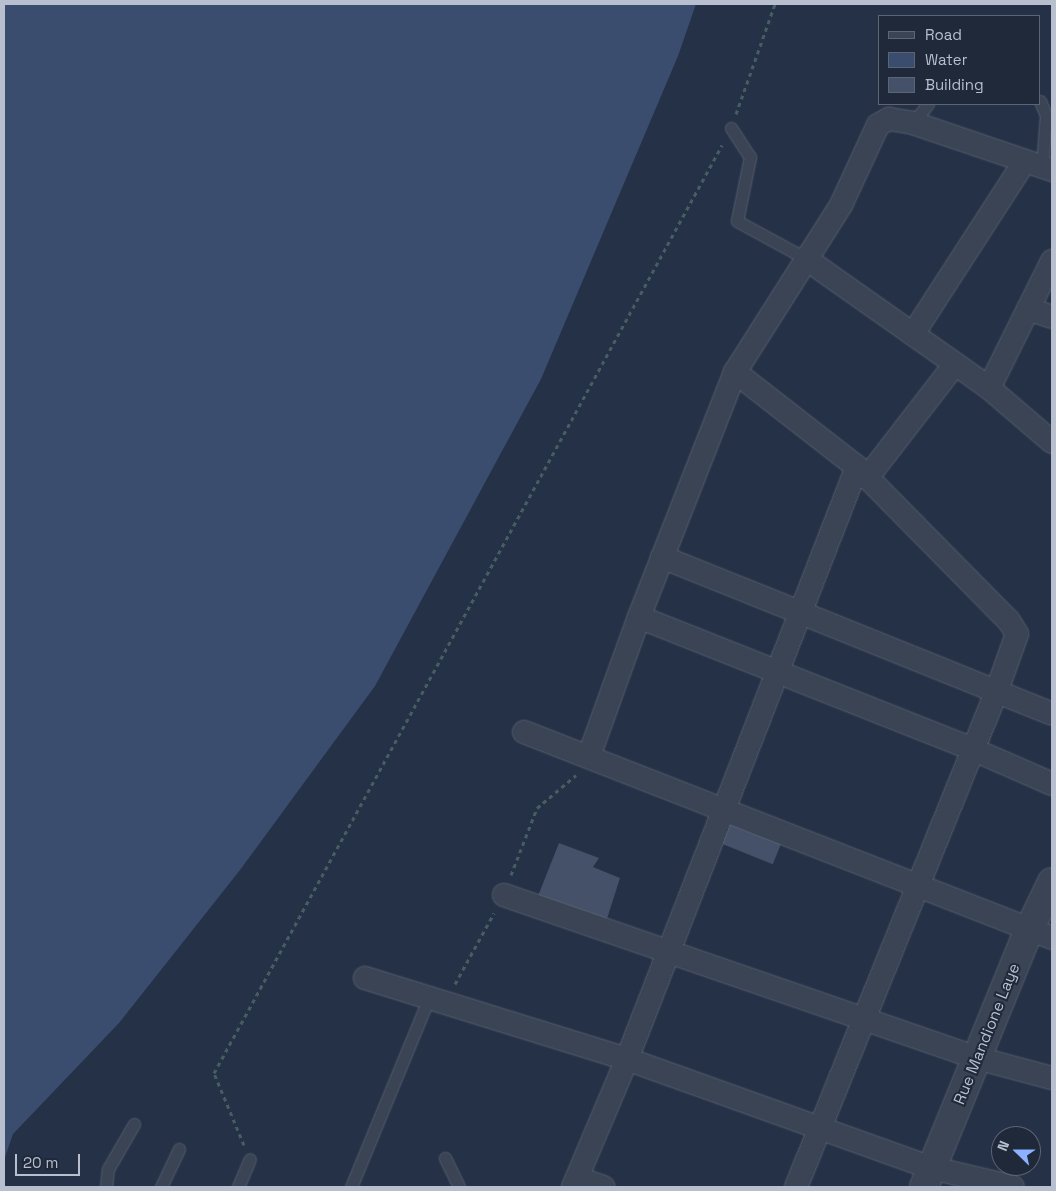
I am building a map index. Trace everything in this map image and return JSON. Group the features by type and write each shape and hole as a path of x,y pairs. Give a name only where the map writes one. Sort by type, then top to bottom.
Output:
{"street":[{"path":"588,756 639,617 735,372 805,258 841,205 878,125 889,119 913,123 1040,166 913,334"},
{"path":"805,258 989,388 1052,442"},
{"path":"989,388 1052,261"},
{"path":"1028,309 1052,317"},
{"path":"603,1187 575,1183 627,1059 667,950 800,612 862,473 956,364"},
{"path":"735,372 862,473 1009,621 1017,634 996,692 796,1187"},
{"path":"662,557 1052,714"},
{"path":"639,617 972,749 1052,784"},
{"path":"524,732 723,808 1041,934"},
{"name":"Rue Mandione Laye","path":"928,1178 977,1058 1041,934 1052,882"},
{"path":"504,895 977,1058 1052,1078"},
{"path":"365,978 627,1059 819,1128 928,1178 1013,1187"}],"lane":[{"path":"1040,166 1046,116 1041,104"},
{"path":"913,123 927,105"},
{"path":"731,128 750,157 737,221 805,258"},
{"path":"351,1187 429,998"},
{"path":"106,1187 108,1169 134,1124"},
{"path":"161,1187 179,1149"},
{"path":"444,1158 459,1187"},
{"path":"238,1187 250,1159"}],"path":[{"path":"250,1159 214,1073 731,128 775,4"}],"water":[{"path":"4,4 696,4 678,56 541,379 375,686 240,870 119,1023 13,1134 4,1160"}],"building":[{"path":"723,814 783,838 773,864 713,840"},
{"path":"559,843 599,858 593,867 620,878 605,925 536,901"}]}
